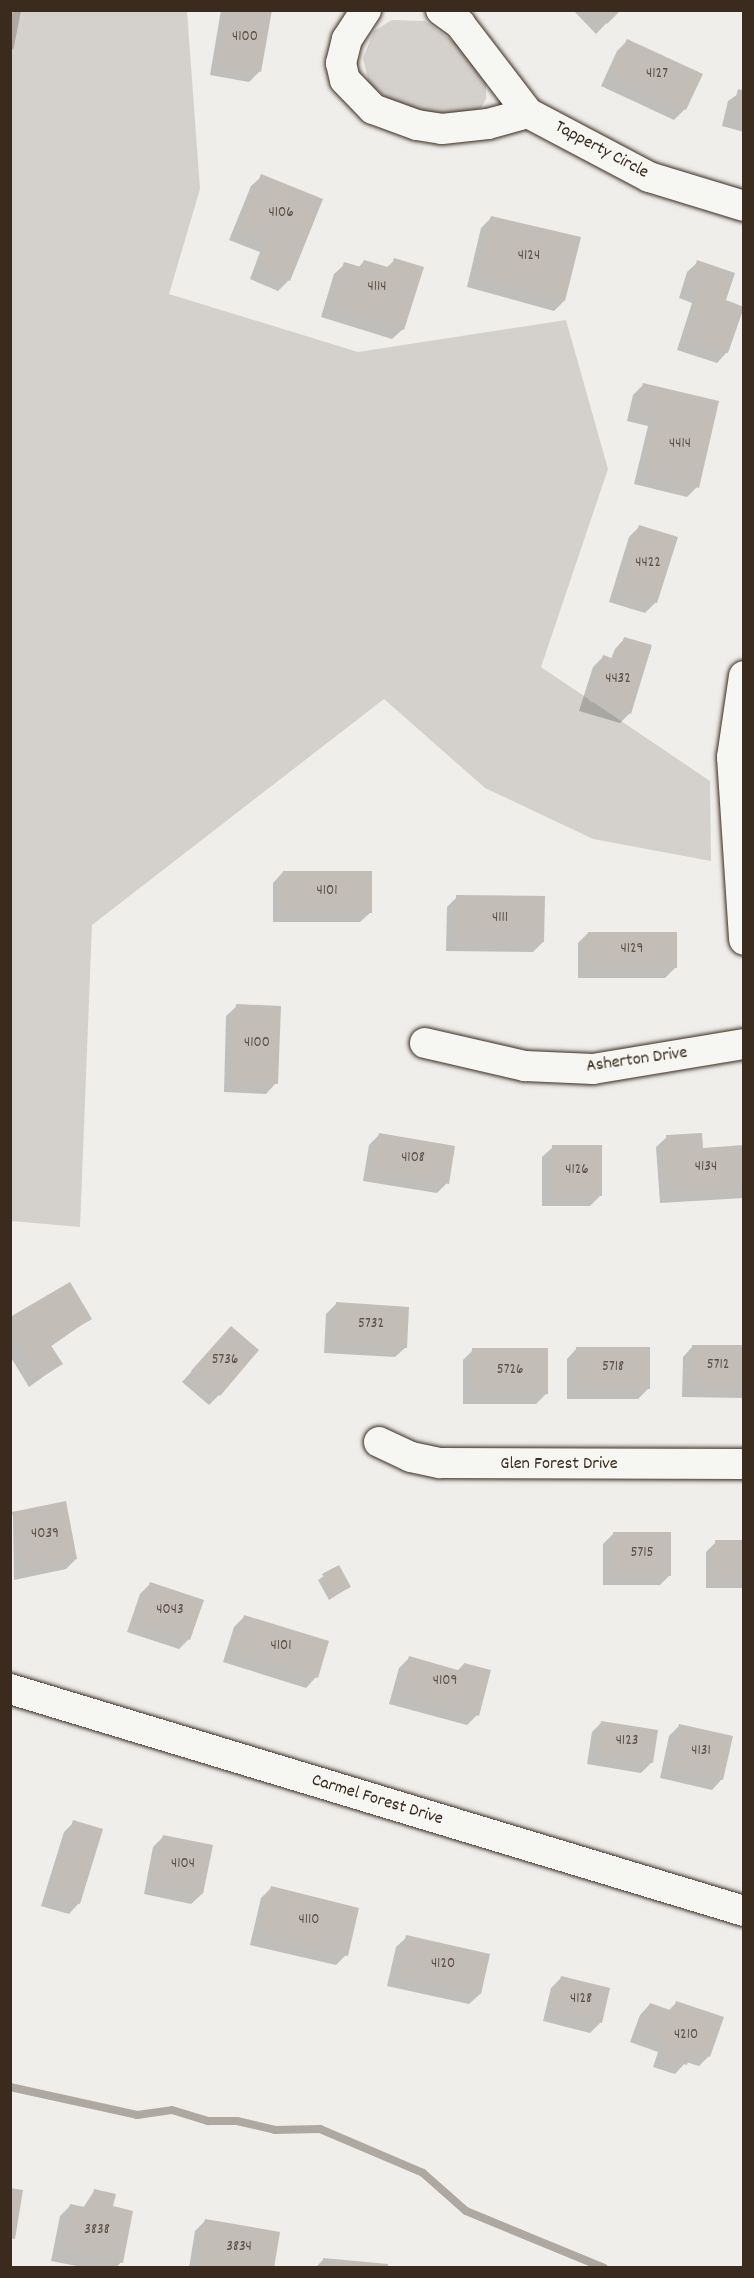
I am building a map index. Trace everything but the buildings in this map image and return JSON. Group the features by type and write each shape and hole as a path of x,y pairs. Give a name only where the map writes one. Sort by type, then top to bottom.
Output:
{"street":[{"path":"366,10 347,39 341,63 345,80 373,109 417,125 442,129 488,124 528,113"},
{"name":"Tapperty Circle","path":"441,10 460,24 528,113 649,177 744,206"},
{"path":"744,676 732,757 744,940"},
{"name":"Asherton Drive","path":"425,1043 525,1066 593,1070 744,1044"},
{"name":"Glen Forest Drive","path":"378,1442 411,1457 440,1463 744,1464"},
{"name":"Carmel Forest Drive","path":"10,1689 744,1911"}],"shaded area":[{"path":"10,11 187,11 200,189 169,294 358,352 566,320 608,469 541,667 710,781 711,861 593,839 485,788 384,699 92,925 80,1227 11,1221"},
{"path":"392,20 425,21 458,45 486,80 486,99 481,108 452,116 425,113 391,101 369,84 363,58 374,31"}],"waterway":[{"path":"10,46 17,10"},
{"path":"10,2087 137,2115 172,2110 208,2121 237,2121 275,2130 320,2129 423,2173 466,2211 604,2268"}]}
